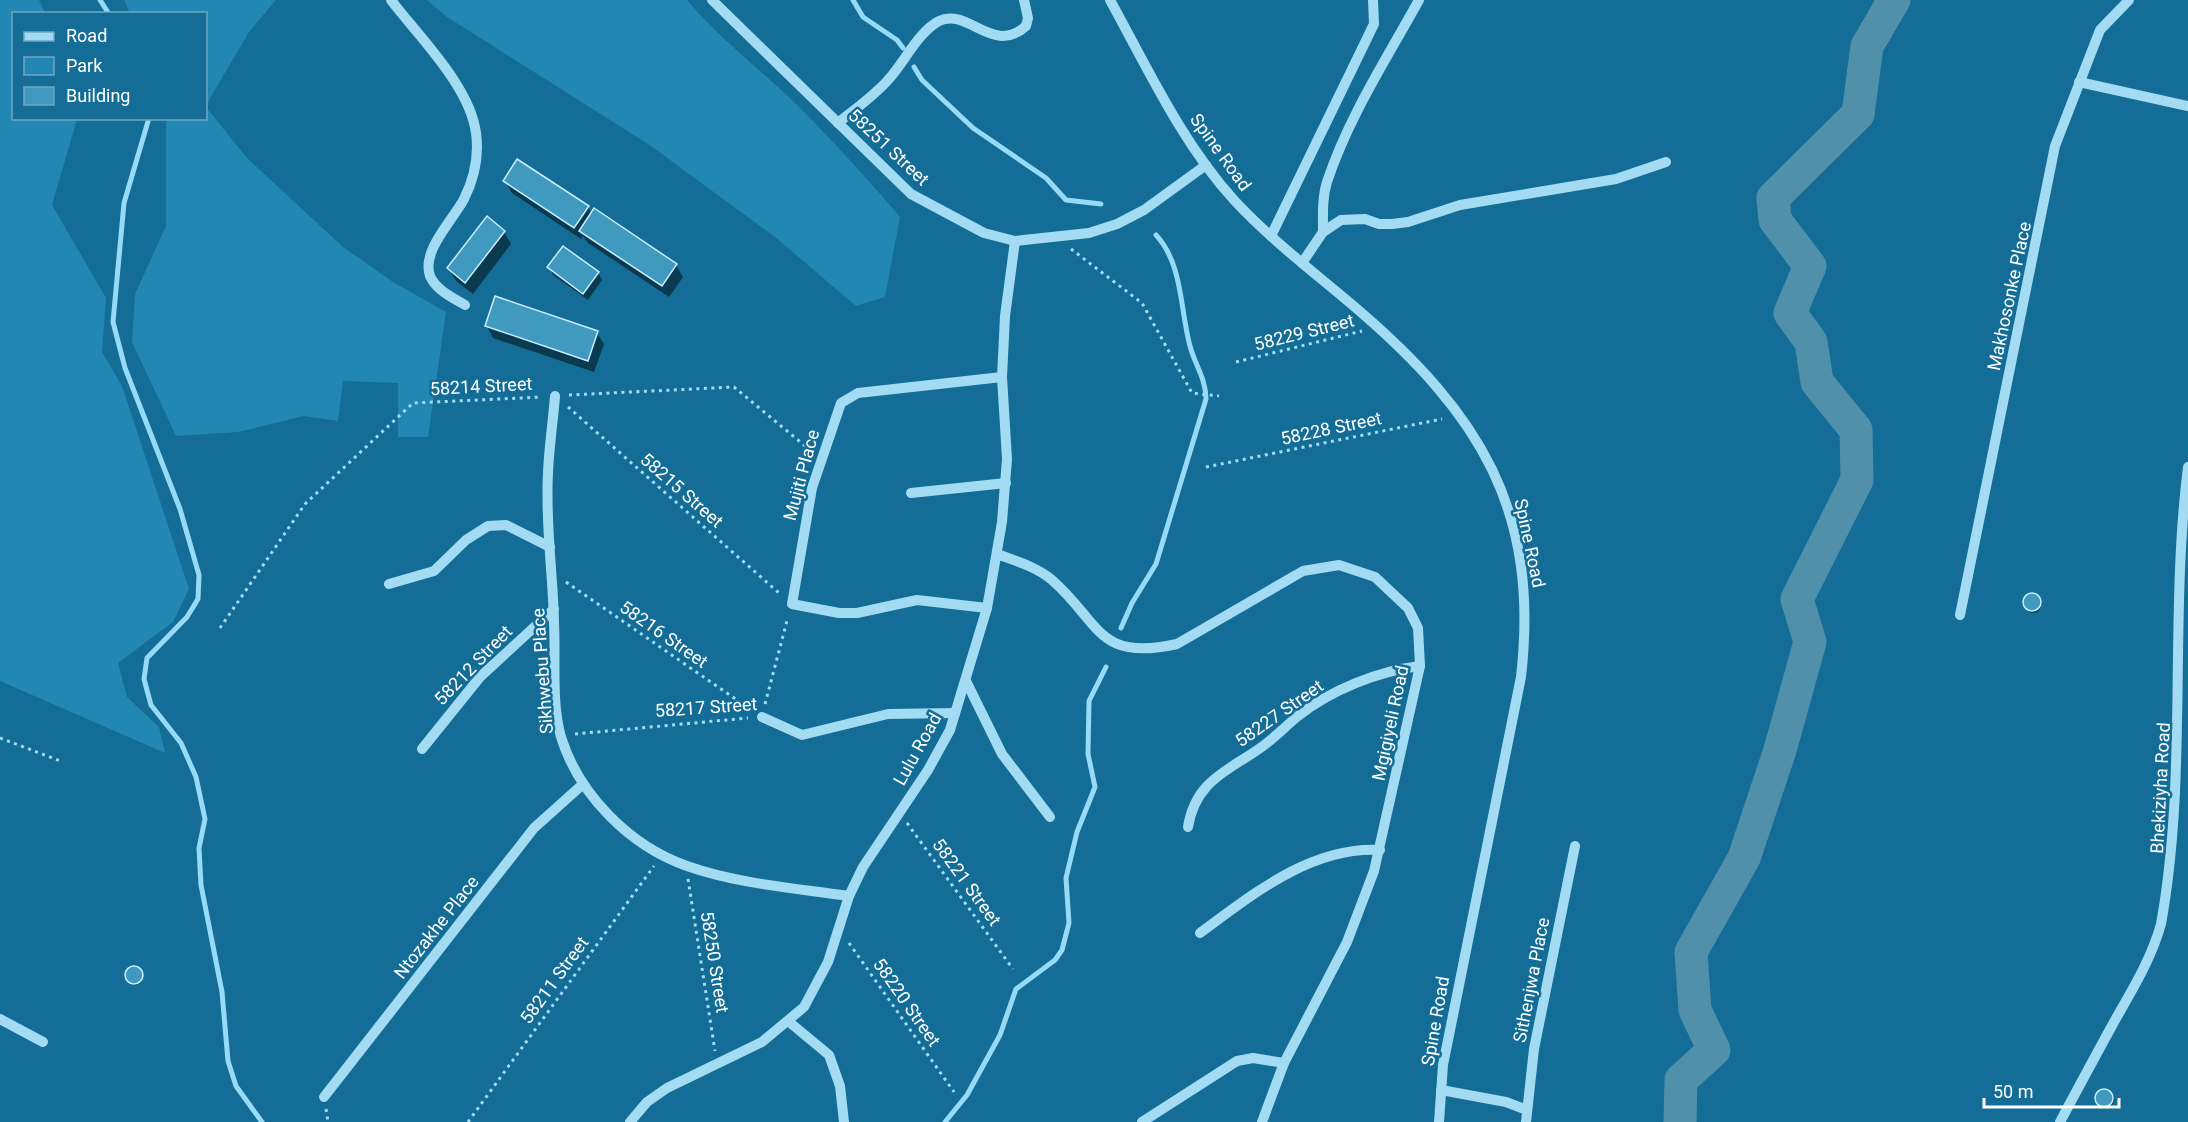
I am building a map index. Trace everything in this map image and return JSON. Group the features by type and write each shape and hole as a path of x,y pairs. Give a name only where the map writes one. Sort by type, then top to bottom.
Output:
{"street":[{"path":"391,0 462,92 476,131 475,165 469,186 429,261 429,270 434,282 465,305"},
{"name":"58251 Street","path":"712,0 911,194 984,233 1015,241 1089,233 1117,224 1144,210 1206,165"},
{"path":"838,123 886,83 929,27 942,20 953,19 995,37 1010,34 1026,26 1028,18 1024,0"},
{"name":"Spine Road","path":"1110,0 1169,106 1206,165 1232,198 1271,236 1379,327 1462,415 1495,471 1513,522 1524,578 1526,630 1521,677 1464,947 1443,1065 1439,1122"},
{"path":"1271,236 1374,24 1373,0"},
{"path":"1323,232 1323,202 1327,183 1340,149 1419,0"},
{"name":"Makhosonke Place","path":"1960,615 2055,146 2100,30 2129,0"},
{"path":"2079,82 2188,106"},
{"path":"1302,263 1323,232 1341,220 1365,219 1379,224 1408,222 1460,205 1617,179 1666,162"},
{"name":"Lulu Road","path":"630,1122 647,1102 667,1088 762,1042 804,1007 828,962 849,896 863,867 928,770 950,730 987,608 997,554 1006,483 1002,377 1005,316 1015,241"},
{"name":"Mujiti Place","path":"792,604 812,488 836,411 849,396 885,389 1002,377"},
{"name":"Sikhwebu Place","path":"555,396 548,472 557,704 561,736 582,785 612,818 663,854 686,866 727,877 849,896"},
{"name":"Bhekiziyha Road","path":"2060,1122 2149,960 2161,924 2176,847 2184,781 2180,579 2188,467"},
{"path":"911,493 1006,483"},
{"path":"389,584 434,571 466,540 488,526 506,525 550,547"},
{"name":"Mgigiyeli Road","path":"997,554 1035,569 1050,578 1102,636 1121,647 1138,650 1177,644 1303,571 1339,565 1375,577 1408,608 1418,628 1420,666 1380,850 1347,942 1284,1063 1262,1122"},
{"path":"792,604 839,613 856,613 917,600 987,608"},
{"name":"58212 Street","path":"422,749 480,677 554,609"},
{"name":"58227 Street","path":"1188,826 1191,810 1210,782 1225,769 1264,746 1299,715 1361,682 1398,668 1420,666"},
{"path":"966,681 1002,754 1050,817"},
{"name":"58217 Street","path":"762,717 802,735 888,714 955,713"},
{"name":"Ntozakhe Place","path":"324,1097 534,828 582,785"},
{"name":"Sithenjwa Place","path":"1526,1122 1533,1049 1575,846"},
{"path":"1200,933 1263,887 1301,868 1329,857 1380,850"},
{"path":"0,1019 43,1042"},
{"path":"788,1021 829,1054 840,1086 844,1122"},
{"path":"1142,1122 1237,1061 1267,1058 1284,1063"},
{"path":"1441,1090 1506,1102 1527,1110"}],"path":[{"path":"1055,237 1142,303 1192,393 1219,396"},
{"name":"58229 Street","path":"1236,362 1379,327"},
{"name":"58214 Street","path":"220,628 305,504 413,403 734,387 822,459"},
{"name":"58215 Street","path":"555,396 792,604"},
{"name":"58228 Street","path":"1206,467 1462,415"},
{"name":"58216 Street","path":"552,572 762,717"},
{"path":"762,717 792,604"},
{"name":"58217 Street","path":"561,736 762,717"},
{"path":"0,738 63,762"},
{"name":"58221 Street","path":"899,812 1013,969"},
{"name":"58211 Street","path":"468,1122 663,854"},
{"name":"58250 Street","path":"686,866 717,1063"},
{"name":"58220 Street","path":"838,927 954,1092"}],"green space":[{"path":"0,0 39,0 45,12 12,12 12,120 77,120 52,205 106,298 102,352 122,386 189,589 173,622 118,663 127,697 159,727 165,753 0,681"},
{"path":"124,0 276,0 249,32 207,103 207,12 130,12"},
{"path":"427,0 687,0 713,28 810,119 900,217 885,297 856,306 775,237 651,146 447,17"},
{"path":"207,108 247,158 343,247 393,282 446,312 428,437 398,437 398,383 343,381 338,421 304,416 238,432 176,436 132,342 135,294 166,226 166,120 207,120"}],"building":[{"path":"517,159 589,206 574,228 503,181"},
{"path":"594,208 677,264 662,286 579,231"},
{"path":"487,216 505,231 465,283 447,268"},
{"path":"563,246 599,272 583,294 547,267"},
{"path":"495,296 598,331 588,361 485,326"},
{"path":"2032,593 2038,596 2041,602 2038,608 2032,611 2026,608 2023,602 2026,596"},
{"path":"134,966 140,969 143,975 140,981 134,984 128,981 125,975 128,969"},
{"path":"2104,1089 2110,1092 2113,1098 2110,1104 2104,1107 2098,1104 2095,1098 2098,1092"}],"waterway":[{"path":"100,0 108,12"},
{"path":"853,0 863,17 897,40 903,48"},
{"path":"1680,1122 1681,1080 1714,1050 1695,1010 1691,952 1744,858 1780,750 1810,642 1797,599 1857,480 1856,430 1817,382 1811,342 1790,313 1810,266 1775,220 1773,198 1858,114 1867,46 1894,0"},
{"path":"914,67 922,80 973,128 1046,178 1066,200 1101,204"},
{"path":"148,120 124,203 113,322 125,368 180,509 199,575 198,599 187,617 147,658 144,679 151,705 181,743 196,777 205,819 199,848 201,885 222,992 228,1061 236,1086 262,1122"},
{"path":"1121,628 1132,603 1156,564 1206,399 1202,378 1190,346 1176,273 1165,247 1156,235"},
{"path":"945,1122 967,1095 1000,1035 1016,989 1055,960 1062,950 1069,923 1066,878 1077,832 1095,787 1088,754 1089,701 1106,667"}]}
